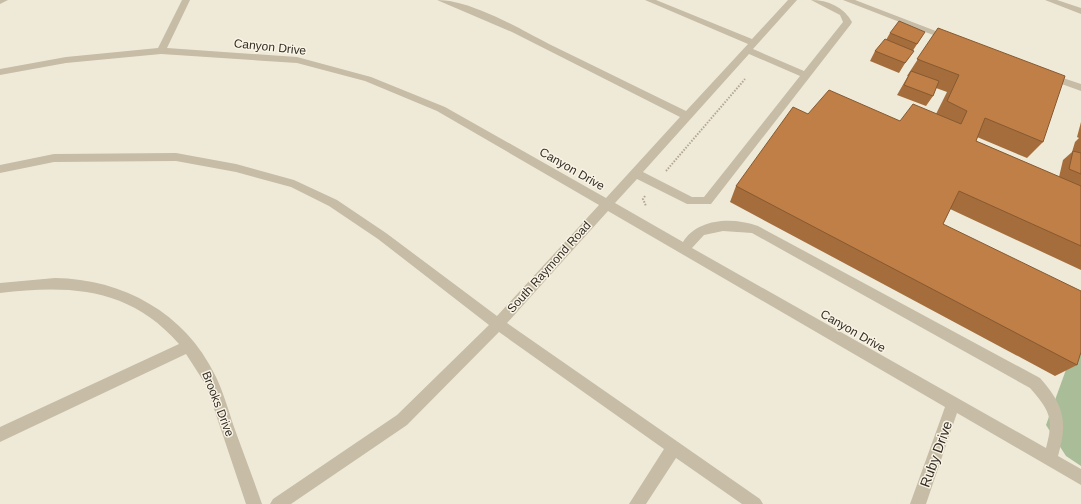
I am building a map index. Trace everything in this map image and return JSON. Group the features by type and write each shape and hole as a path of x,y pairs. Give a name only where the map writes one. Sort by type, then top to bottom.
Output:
{"street":[{"path":"0,1 4,0"},
{"path":"161,51 172,33 186,0"},
{"path":"441,0 466,8 515,30 687,116"},
{"path":"649,0 751,47 805,75"},
{"name":"South Raymond Road","path":"278,504 402,420 498,324 793,0"},
{"path":"635,173 691,201 707,201 848,22 843,13 816,0"},
{"path":"847,0 959,42"},
{"path":"1049,0 1081,11"},
{"name":"Canyon Drive","path":"0,72 66,60 161,51 297,60 368,79 441,109 607,203 953,405 1081,477"},
{"path":"1041,73 1081,88"},
{"path":"0,169 54,158 176,157 236,168 294,184 333,203 382,236 498,324 754,504"},
{"path":"686,249 694,235 707,229 728,226 754,229 1035,383 1047,398 1056,414 1055,441 1050,459"},
{"name":"Brooks Drive","path":"0,288 71,284 109,290 145,305 155,312 189,346 209,376 254,504"},
{"path":"0,435 189,346"},
{"name":"Ruby Drive","path":"918,504 953,405"},
{"path":"637,504 674,448"}],"green space":[{"path":"1081,328 1081,466 1066,456 1046,425"}],"building":[{"path":"899,21 925,32 917,44 890,33"},
{"path":"938,28 1065,76 1043,142 985,118 976,141 1081,186 1081,246 959,191 943,224 1081,291 1081,352 1077,365 736,186 793,107 808,114 829,90 900,121 913,104 961,124 967,111 947,101 959,75 917,59"},
{"path":"885,39 914,51 905,63 875,51"},
{"path":"911,71 939,81 933,96 904,85"},
{"path":"1073,151 1081,153 1081,174 1069,169"}]}
